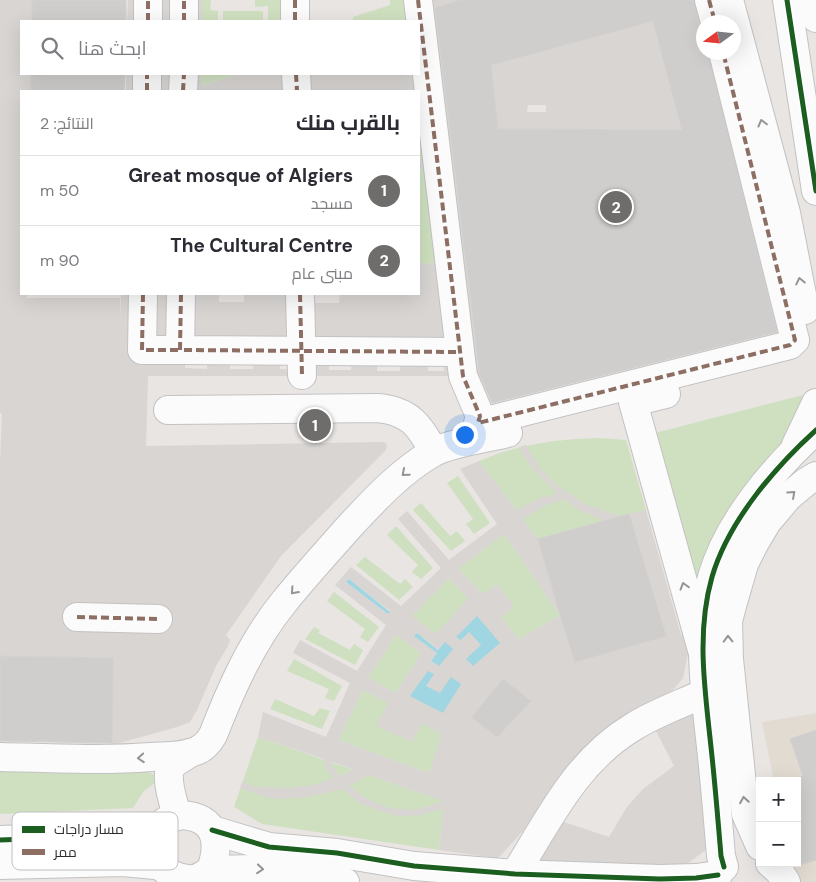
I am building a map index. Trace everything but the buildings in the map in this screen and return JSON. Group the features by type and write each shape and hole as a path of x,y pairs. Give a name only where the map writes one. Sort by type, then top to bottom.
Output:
{"street":[{"path":"148,0 148,20"},
{"path":"184,0 184,20"},
{"path":"295,0 295,20"},
{"path":"418,0 463,376 480,416 478,423 790,345 796,340 725,60"},
{"path":"709,0 713,15"},
{"path":"0,757 128,759 177,756 202,748 210,741 242,667 283,602 381,494 413,466 434,452 784,365 804,355 808,347 809,332 786,213 729,0"},
{"path":"787,0 816,191"},
{"path":"813,0 816,18"},
{"path":"147,75 147,90"},
{"path":"183,90 184,75"},
{"path":"296,75 296,90"},
{"path":"143,295 142,350 180,350 302,363 460,352"},
{"path":"180,350 181,295"},
{"path":"300,295 302,363"},
{"path":"633,402 702,650"},
{"path":"793,451 808,424 816,403"},
{"path":"168,410 389,409 400,412 418,426 434,452"},
{"path":"719,874 721,856 702,650 705,612 712,577 725,543 761,489 793,451 816,430"},
{"path":"756,837 746,814 743,794 729,660 728,621 744,564 754,544 768,522 788,497 816,476"},
{"path":"77,617 158,619"},
{"path":"515,874 562,796 588,763 632,727 705,693"},
{"path":"167,812 170,766 190,753"},
{"path":"178,819 190,815 198,818 212,830 268,847 337,853 414,866 515,874 660,879 696,878 719,874 737,859 756,858"},
{"path":"206,875 216,855 216,842 212,830"},
{"path":"775,867 780,871 786,882"},
{"path":"160,873 183,881 194,880 206,875 258,868 345,882"}],"shaded area":[{"path":"0,0 32,0 32,20 20,20 20,75 31,75 31,90 20,90 20,295 27,295 27,298 120,298 120,320 121,295 129,295 129,301 137,295 219,295 219,302 244,302 244,295 314,295 314,303 339,303 340,295 420,295 420,263 438,264 427,168 420,170 420,160 425,158 422,128 420,128 420,90 188,90 194,75 201,75 202,86 236,75 420,75 420,20 399,20 409,17 407,0 460,0 436,8 485,416 474,376 148,376 146,446 381,442 386,443 387,446 386,450 281,556 226,635 230,640 228,646 216,666 190,722 112,745 113,658 0,656 0,461 2,414 0,413","holes":["185,358 207,359 207,369 185,368","230,359 253,359 253,369 230,369","280,359 293,359 293,370 280,369","329,360 352,360 351,370 329,370","377,360 401,361 400,371 377,371","428,361 444,361 444,371 428,371"]},
{"path":"128,0 133,0 133,19 142,19 143,0 188,0 188,20 127,20"},
{"path":"195,0 202,0 202,20 195,20"},
{"path":"653,21 682,130 498,129 491,65","holes":["528,105 546,105 546,112 527,112"]},
{"path":"126,75 187,75 187,90 126,90"},
{"path":"526,445 539,467 555,484 585,504 621,516 604,521 581,511 564,499 544,506 523,519 538,539 576,662 666,636 629,514 646,510 681,635 692,634 683,678 673,690 575,761 557,780 523,831 497,858 439,850 443,809 420,815 399,816 379,811 360,803 342,789 307,797 281,799 265,797 240,788 242,782 256,787 290,788 313,785 334,778 326,769 324,759 258,737 263,712 326,737 350,683 293,653 300,640 357,671 386,625 335,585 351,567 401,606 441,568 398,519 407,511 449,560 497,524 460,469 479,461 516,510 541,498 557,493 533,469 519,447","holes":["504,534 560,615 519,639 501,618 514,606 497,584 483,594 458,569","449,578 468,599 436,634 412,616","349,579 390,611 388,614 346,582","469,632 500,643 467,659 481,645","417,633 439,650 439,666 431,661 437,653 415,636","396,635 421,653 396,693 368,678","434,674 426,686 440,694 410,696","363,690 388,703 376,726 412,742 422,723 441,734 430,772 339,740","332,762 352,770 340,776 332,766","369,775 443,801 416,810 389,808 364,797 349,786"]},
{"path":"696,711 707,849 683,867 541,861 541,854 561,821 609,837 627,807 643,789 674,766 655,729"},
{"path":"816,713 816,882 796,882 791,867 801,867 801,777 773,777 762,722"}],"green space":[{"path":"202,0 211,0 210,10 218,11 218,20 202,20"},
{"path":"255,0 286,0 287,20 268,20 268,6 255,7"},
{"path":"390,0 407,0 409,17 399,20 353,20 353,17 390,5"},
{"path":"223,11 263,11 263,20 223,20"},
{"path":"201,75 236,75 201,86"},
{"path":"420,128 422,128 438,264 420,263"},
{"path":"811,393 808,402 698,586 655,433"},
{"path":"599,438 626,440 646,510 538,539 479,461 508,450 538,444"},
{"path":"458,476 490,523 474,534 466,524 473,519 447,483"},
{"path":"421,503 450,536 457,531 465,541 451,551 413,510"},
{"path":"396,526 433,568 421,579 412,572 418,565 387,535"},
{"path":"504,534 560,615 519,639 501,618 497,584 483,594 458,569"},
{"path":"365,557 400,584 405,579 413,587 399,600 356,565"},
{"path":"449,578 468,599 436,635 412,616"},
{"path":"334,592 379,627 368,642 360,637 365,629 327,601"},
{"path":"314,627 320,630 318,633 350,650 354,644 363,650 355,665 305,639"},
{"path":"396,635 421,653 396,693 368,678"},
{"path":"294,659 342,686 334,701 325,698 329,689 287,671"},
{"path":"363,690 388,703 377,726 422,723 442,734 430,772 339,740"},
{"path":"275,699 314,716 320,708 330,711 322,729 270,709"},
{"path":"258,737 444,801 439,850 262,824 234,807"},
{"path":"0,762 129,763 161,778 143,792 133,808 0,814"}],"water":[{"path":"349,579 390,612 388,614 346,582"},
{"path":"477,616 500,643 473,666 466,659 481,645 469,632 461,640 456,637"},
{"path":"417,633 438,650 445,642 453,649 439,666 431,661 437,653 414,636"},
{"path":"428,671 434,674 426,686 440,693 451,677 461,684 443,713 410,696"}],"marked path":[{"path":"148,0 148,20"},
{"path":"184,0 184,20"},
{"path":"295,0 295,20"},
{"path":"418,0 463,376 480,416 478,423 790,345 795,340 725,60"},
{"path":"709,0 713,15"},
{"path":"147,75 147,90"},
{"path":"183,90 184,75"},
{"path":"296,75 297,90"},
{"path":"143,295 142,350 180,350"},
{"path":"181,295 180,350 460,352"},
{"path":"300,295 302,375"},
{"path":"77,617 158,619"}],"cycle path":[{"path":"787,0 816,191"},
{"path":"724,867 721,856 704,683 703,640 707,598 719,556 741,516 784,461 816,430"},
{"path":"212,830 269,847 337,853 414,866 515,874 660,879 718,875"},
{"path":"0,840 12,840"}],"place":[{"name":"The Cultural Centre","path":"616,207"},
{"name":"Great mosque of Algiers","path":"315,425"}]}
